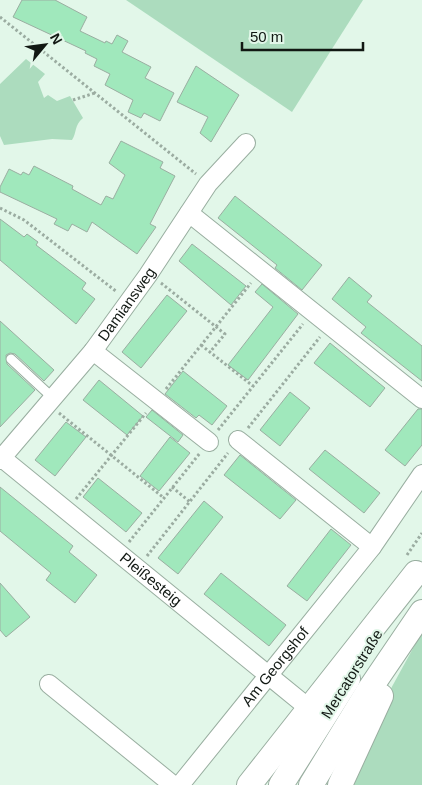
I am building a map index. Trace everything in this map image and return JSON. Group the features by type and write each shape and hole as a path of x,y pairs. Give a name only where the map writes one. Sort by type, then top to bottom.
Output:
{"main road":[{"path":"249,785 419,569"},
{"name":"Mercatorstraße","path":"281,785 419,569"},
{"name":"Mercatorstraße","path":"311,785 369,690 422,612"},
{"path":"340,785 379,700 422,619"}],"street":[{"name":"Damiansweg","path":"1,459 93,351 149,273 208,184 246,143"},
{"path":"189,213 422,399"},
{"path":"93,351 208,442"},
{"path":"238,440 372,547"},
{"name":"Pleißesteig","path":"1,459 300,701"},
{"name":"Am Georgshof","path":"180,785 372,547 422,474"},
{"path":"48,684 173,785"}],"lane":[{"path":"11,359 51,402"}],"path":[{"path":"0,17 208,184"},
{"path":"73,100 95,93"},
{"path":"0,208 24,220 129,302"},
{"path":"149,273 225,334 210,352"},
{"path":"119,554 313,312"},
{"path":"201,345 253,386"},
{"path":"51,402 164,498"},
{"path":"172,487 190,502"}],"green space":[{"path":"126,0 363,0 292,112"},
{"path":"26,59 45,74 38,82 44,98 48,95 57,101 70,96 83,118 78,123 72,140 52,139 4,145 0,136 0,84"},
{"path":"422,632 422,785 345,785 383,703"}],"building":[{"path":"22,0 55,0 87,17 80,31 105,43 106,41 112,44 117,35 128,41 122,52 151,67 145,78 174,93 160,121 144,113 141,118 128,112 133,100 105,85 110,74 94,66 97,59 85,53 86,51 13,17"},
{"path":"196,66 239,95 211,142 200,133 208,117 177,102"},
{"path":"121,141 163,162 160,168 175,176 150,224 156,227 137,254 92,222 87,232 72,224 68,231 54,224 57,219 0,192 0,187 9,169 21,175 23,172 29,175 34,166 73,186 72,189 101,205 106,196 113,199 125,175 109,163"},
{"path":"235,196 322,265 302,290 275,268 277,265 218,218"},
{"path":"0,219 24,237 27,234 38,242 36,245 86,283 82,289 95,299 76,324 0,260"},
{"path":"192,244 246,286 231,305 179,261"},
{"path":"349,277 372,296 367,302 422,346 422,381 361,333 366,327 332,299"},
{"path":"262,284 298,314 248,380 228,365 273,307 255,292"},
{"path":"167,295 187,311 141,368 122,352"},
{"path":"0,321 54,370 44,381 15,354 10,353 6,355 7,364 35,390 0,427"},
{"path":"330,343 385,388 370,407 314,363"},
{"path":"183,371 227,406 212,425 199,415 196,418 165,394"},
{"path":"99,380 143,416 127,435 83,400"},
{"path":"290,392 310,408 280,446 260,430"},
{"path":"418,409 422,409 422,445 405,466 385,450"},
{"path":"152,410 183,435 178,442 146,417"},
{"path":"66,422 86,437 55,476 35,460"},
{"path":"170,437 190,453 159,491 140,476"},
{"path":"325,450 380,493 364,513 309,469"},
{"path":"240,455 296,500 280,519 224,475"},
{"path":"98,478 142,513 126,532 83,497"},
{"path":"0,487 73,546 69,552 97,575 75,603 46,580 51,573 0,531"},
{"path":"204,501 223,517 178,574 158,558"},
{"path":"331,529 351,545 307,601 287,586"},
{"path":"221,573 286,625 269,646 204,594"},
{"path":"0,583 30,617 6,637 0,630"}]}
